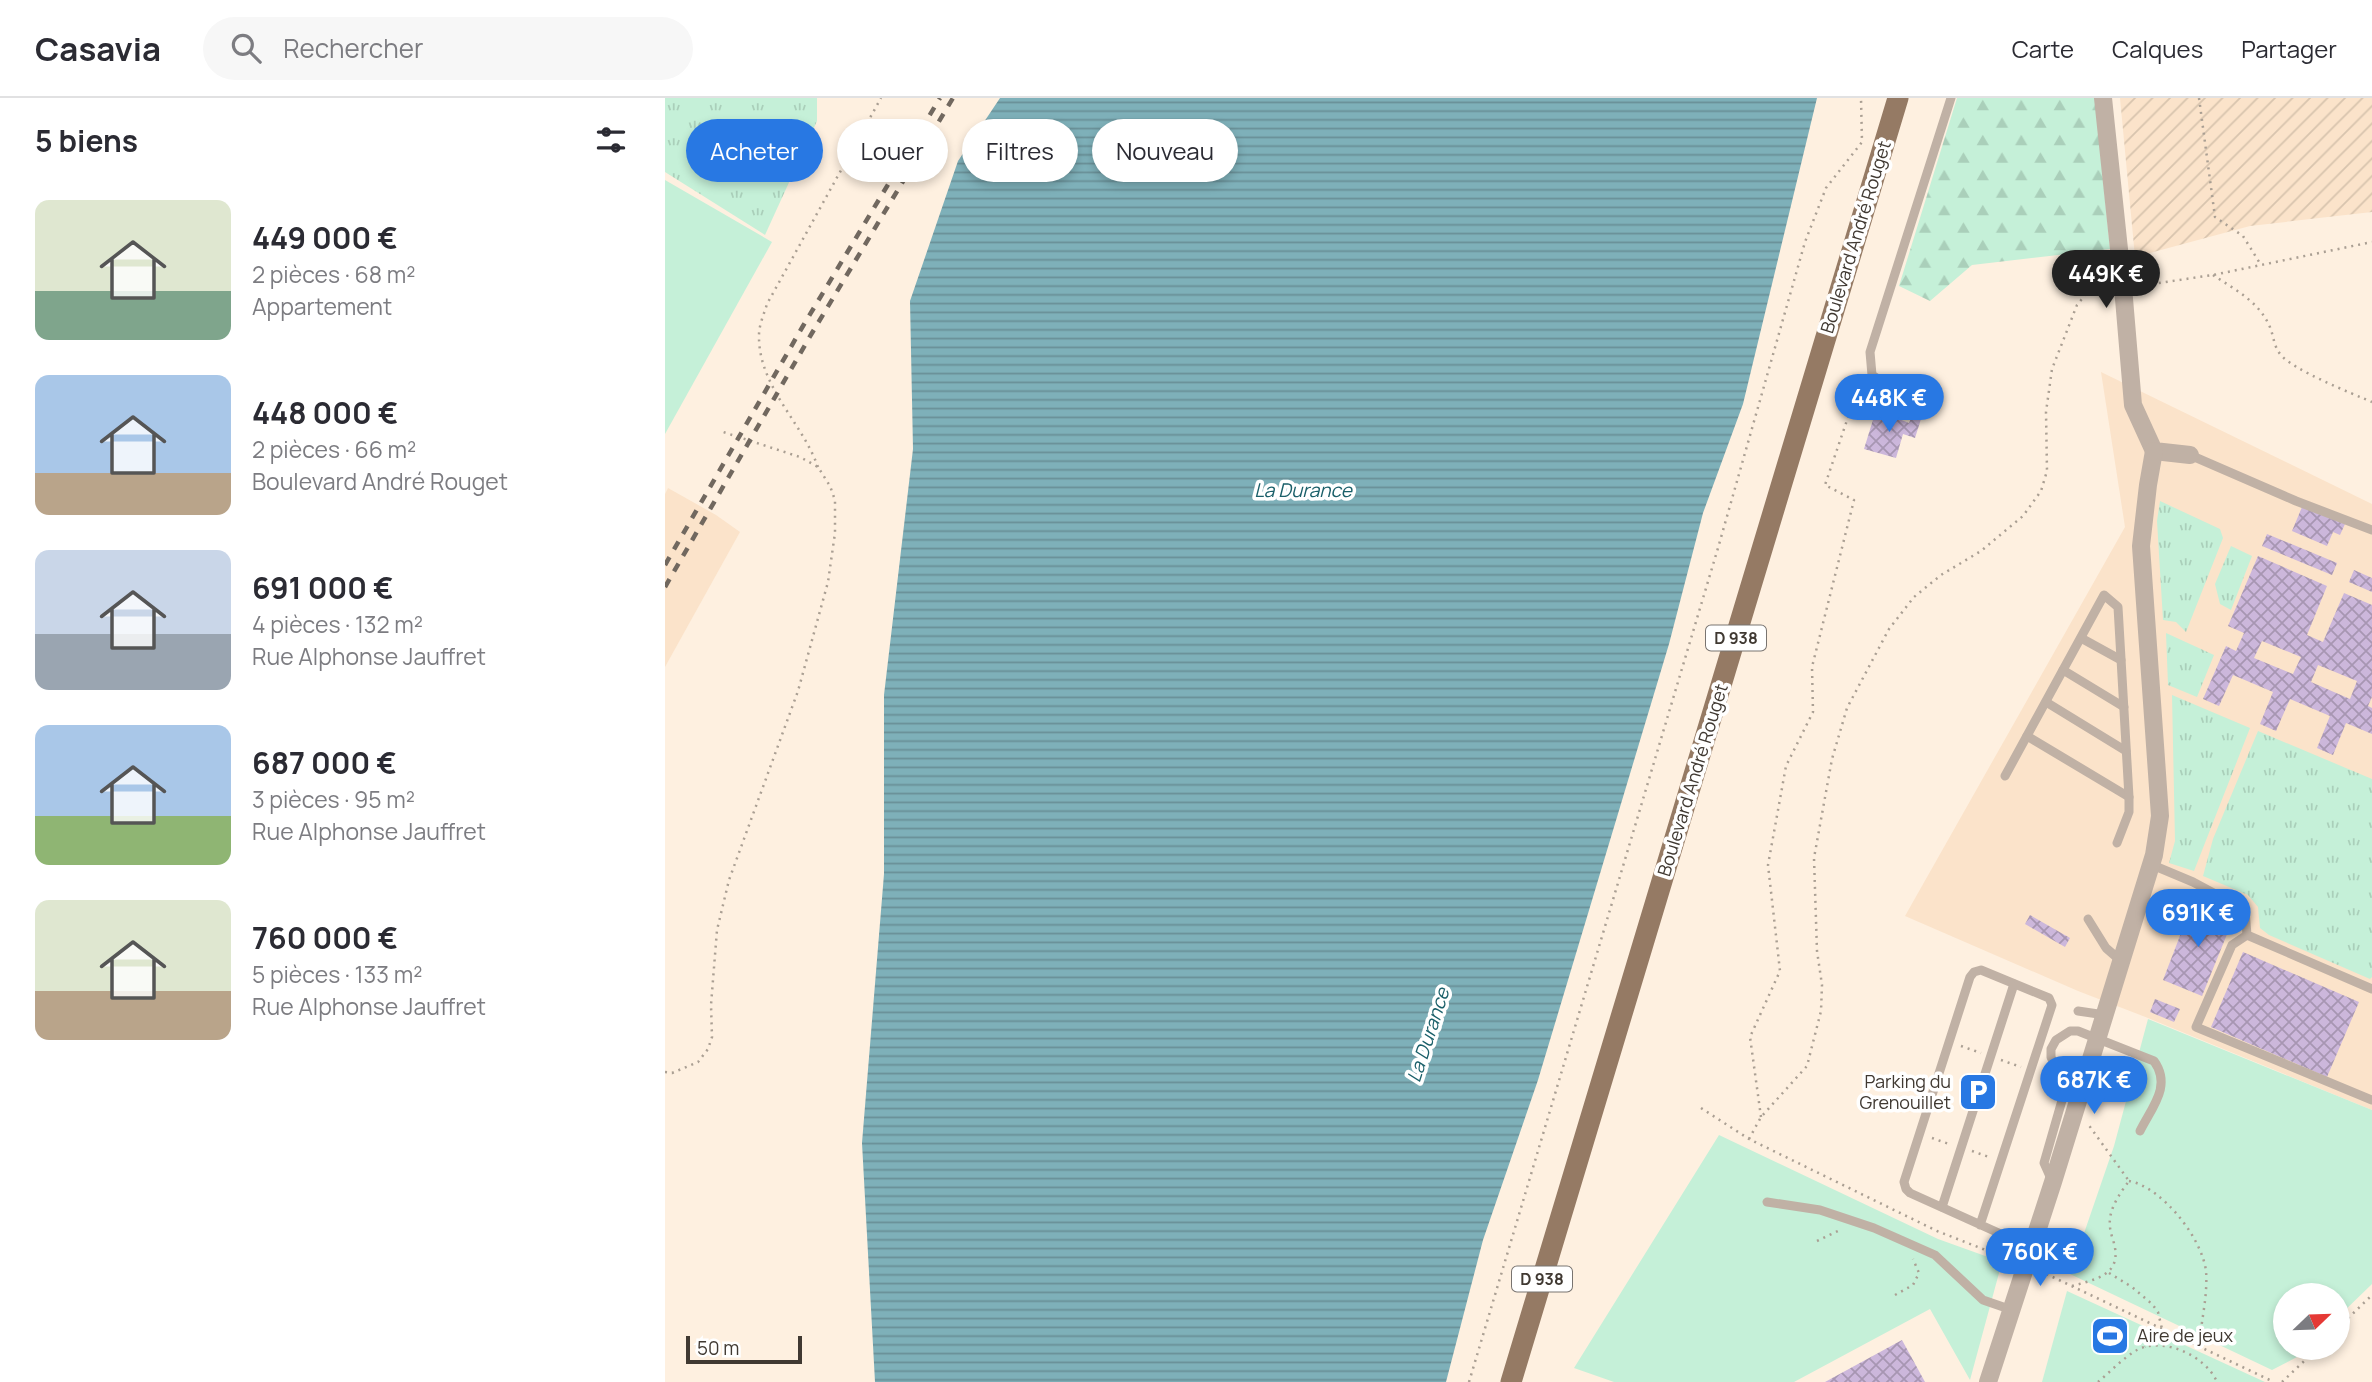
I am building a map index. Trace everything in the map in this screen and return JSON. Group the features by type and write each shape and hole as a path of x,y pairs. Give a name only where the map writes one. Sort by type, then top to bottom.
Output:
{"main road":[{"name":"Boulevard André Rouget","path":"1511,1382 1898,98"}],"street":[{"path":"1988,1382 2105,1015 2150,864 2160,816 2150,638 2141,546 2154,451 2133,405 2103,98"},
{"path":"2154,451 2190,454"}],"lane":[{"path":"1910,392 1884,383 1872,375 1870,352 1951,98"},
{"path":"2190,454 2296,501 2372,530"},
{"path":"2005,776 2104,595 2118,607 2129,797 2129,812 2117,843"},
{"path":"2081,638 2121,660"},
{"path":"2063,670 2124,708"},
{"path":"2046,702 2126,751"},
{"path":"2027,736 2129,797"},
{"path":"2150,864 2193,882 2245,910 2247,935"},
{"path":"2088,919 2106,948 2121,961"},
{"path":"2247,935 2372,989"},
{"path":"2247,935 2232,945 2196,1027 2372,1100"},
{"path":"1980,1225 2051,1001 1981,970 1970,977 1904,1182 1910,1193 1980,1225 2030,1257"},
{"path":"1942,1207 2014,984"},
{"path":"2078,1011 2105,1015"},
{"path":"2053,1182 2044,1163 2065,1090 2051,1058 2051,1049 2056,1040 2070,1031 2098,1038 2154,1061 2161,1071 2161,1089 2140,1131"},
{"path":"2042,1035 2056,1040"},
{"path":"1767,1202 1820,1210 1874,1228 1935,1255 1983,1300 2012,1310"}],"path":[{"path":"665,1072 672,1073 698,1062 708,1049 712,1037 711,1005 717,930 729,880 799,691 828,582 835,533 835,500 830,486 768,378 761,358 758,333 767,304 881,98"},
{"path":"1469,1382 1718,548 1805,242 1826,188 1862,142 1861,98"},
{"path":"2199,98 2215,217 2243,236 2261,265"},
{"path":"1749,1139 1761,1117 1807,1066 1821,1011 1822,985 1817,951 1814,858 1832,759 1847,708 1889,629 1914,597 1941,575 1981,551 2023,516 2041,491 2047,471 2046,412 2052,369 2077,305 2086,294 2097,289 2213,275 2372,242"},
{"path":"2213,275 2244,295 2261,311 2270,327 2275,346 2291,364 2372,402"},
{"path":"1761,1117 1750,1037 1780,971 1768,864 1786,766 1813,712 1812,667 1854,500 1825,485 1870,352"},
{"path":"720,431 800,457 818,467"},
{"path":"1701,1108 1749,1139 1937,1231 2030,1257 2072,1286 2274,1382"},
{"path":"2075,1111 2091,1126 2129,1181 2140,1183 2168,1205 2188,1228 2206,1270 2199,1346"},
{"path":"2072,1286 2109,1273 2116,1263 2116,1249 2109,1224 2119,1195 2129,1181"},
{"path":"1817,1241 1850,1226 1874,1228"},
{"path":"1895,1295 1913,1284 1919,1273 1910,1251"},
{"path":"2109,1273 2152,1304 2158,1312 2162,1329"},
{"path":"2350,1316 2372,1295"},
{"path":"2098,1382 2136,1351 2145,1347 2162,1329"},
{"path":"2145,1347 2166,1347 2189,1353 2202,1362 2217,1382"},
{"path":"2282,1382 2305,1360"}],"shaded area":[{"path":"2120,98 2372,98 2372,212 2250,226 2135,257"},
{"path":"2101,372 2372,504 2372,1110 2078,991 1905,916 2125,527"},
{"path":"668,488 740,532 665,667 665,494"}],"green space":[{"path":"665,98 817,98 817,119 686,119 686,182 789,182 765,235 665,172"},
{"path":"1957,98 2095,98 2110,249 1972,265 1930,301 1899,286"},
{"path":"665,180 772,242 665,434"},
{"path":"2160,501 2220,529 2223,538 2186,632 2176,622 2163,620 2157,521"},
{"path":"2231,546 2252,556 2231,610 2220,604 2215,584"},
{"path":"2166,633 2214,655 2197,697 2168,685"},
{"path":"2172,695 2250,728 2194,871 2169,863 2175,841"},
{"path":"2258,731 2372,779 2370,979 2269,935 2260,928 2258,907 2248,895 2203,876 2213,839"},
{"path":"2148,1019 2372,1110 2372,1284 2350,1305 2350,1283 2273,1283 2273,1360 2291,1360 2272,1370 2070,1274 2114,1146"},
{"path":"1719,1135 1938,1239 2002,1262 1970,1380 1930,1309 1794,1382 1614,1382 1574,1368"},
{"name":"Aire de jeux","path":"2067,1291 2265,1382 2042,1382"}],"water":[{"name":"La Durance","path":"1000,98 1817,98 1743,404 1703,513 1669,644 1538,1080 1483,1240 1446,1382 875,1382 862,1143 884,874 884,695 913,449 910,301 962,155 962,182 1078,182 1078,119 986,119"}],"building":[{"path":"1876,410 1909,423 1912,416 1921,419 1915,438 1903,434 1896,458 1864,449"},
{"path":"2302,507 2345,524 2340,535 2333,532 2327,546 2292,531"},
{"path":"2267,534 2337,563 2332,575 2262,546"},
{"path":"2258,556 2327,586 2307,635 2323,642 2344,593 2372,605 2372,697 2368,706 2372,708 2372,734 2346,723 2333,755 2317,748 2330,716 2290,699 2276,731 2260,724 2273,692 2233,675 2219,706 2203,699 2226,646 2236,651 2244,633 2228,626","holes":["2262,641 2301,657 2293,674 2254,658","2318,665 2357,681 2350,699 2311,682"]},
{"path":"2354,570 2372,578 2372,592 2349,582"},
{"path":"2193,902 2234,917 2202,996 2163,980"},
{"path":"2030,915 2070,938 2065,947 2025,924"},
{"path":"2243,952 2359,1002 2327,1077 2211,1027"},
{"path":"2155,999 2180,1009 2174,1022 2150,1012"},
{"path":"1902,1340 1925,1382 1825,1382"}],"railway":[{"path":"665,565 803,326 940,98"},
{"path":"665,587 812,333 953,98"}],"place":[{"name":"Parking du Grenouillet","path":"1978,1092"},
{"name":"Aire de jeux","path":"2110,1336"}]}
